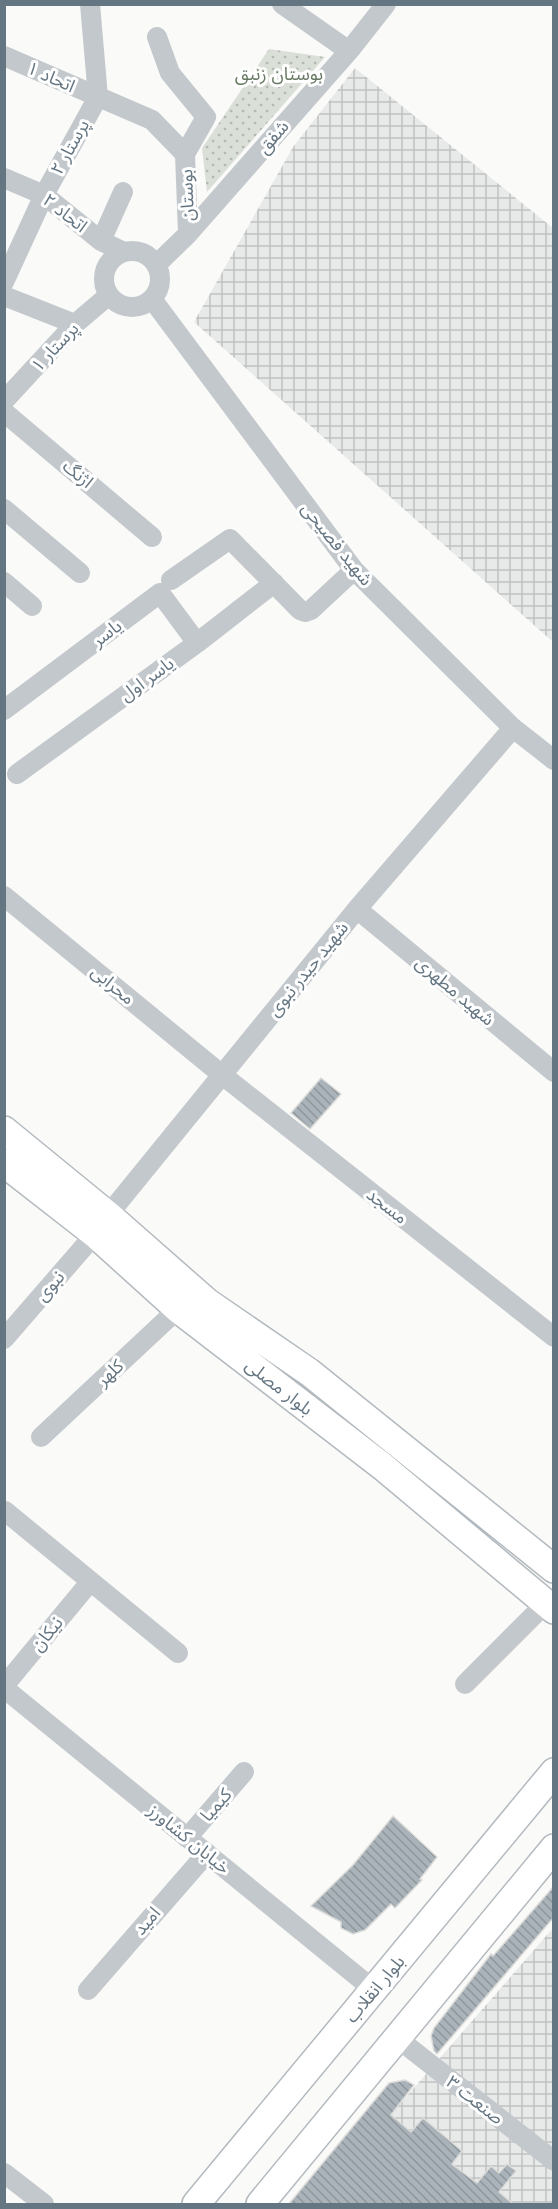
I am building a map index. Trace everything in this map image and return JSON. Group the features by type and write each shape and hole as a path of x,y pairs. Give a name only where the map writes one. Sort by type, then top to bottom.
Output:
{"main road":[{"name":"بلوار مصلی","path":"4,1130 101,1224 178,1309 381,1466 549,1607"},
{"name":"بلوار مصلی","path":"4,1163 101,1224 207,1302 309,1372 554,1569"},
{"name":"بلوار انقلاب","path":"196,2205 554,1772"},
{"path":"260,2205 554,1848"}],"street":[{"path":"90,4 98,97"},
{"path":"282,4 350,51"},
{"name":"شفق","path":"156,265 188,234 350,51 386,4"},
{"path":"157,37 170,73 206,117 185,154"},
{"name":"اتحاد ۱","path":"4,56 98,97"},
{"name":"بوستان","path":"98,97 152,120 185,154 188,234"},
{"name":"پرستار ۲","path":"4,282 44,195 98,97"},
{"name":"اتحاد ۲","path":"4,178 44,195 101,241 124,252"},
{"path":"101,241 123,192"},
{"path":"124,252 142,253 156,265 160,283 152,299 144,304 125,306 109,296 104,279 105,270 109,262 124,252"},
{"path":"4,296 75,324"},
{"name":"پرستار ۱","path":"4,401 75,324 109,296"},
{"name":"شهید فصیحی","path":"152,299 354,570 513,728 554,760"},
{"name":"اژنگ","path":"4,411 152,537"},
{"path":"4,509 80,573"},
{"path":"171,580 230,538 305,612 311,610 354,570"},
{"path":"4,582 32,606"},
{"name":"یاسر اول","path":"17,774 197,643 274,583"},
{"name":"یاسر","path":"4,710 160,593 197,643"},
{"name":"شهید حیدر نبوی","path":"101,1224 357,909 513,728"},
{"name":"محرابی","path":"4,896 221,1074"},
{"name":"شهید مطهری","path":"357,909 554,1072"},
{"name":"مسجد","path":"221,1074 554,1337"},
{"name":"نبوی","path":"4,1339 101,1224"},
{"name":"کلهر","path":"41,1437 178,1309"},
{"path":"5,1512 178,1653"},
{"name":"نیکان","path":"4,1687 90,1582"},
{"path":"465,1684 549,1607"},
{"name":"خیابان کشاورز","path":"4,1687 374,1990"},
{"name":"کیمیا","path":"187,1838 244,1772"},
{"name":"امید","path":"88,1990 207,1853"},
{"name":"صنعت ۳","path":"397,2038 554,2161"},
{"path":"4,2173 44,2205"}],"shaded area":[{"path":"355,68 553,228 553,642 194,322 293,147"},
{"path":"553,1928 553,2204 313,2204"}],"green space":[{"name":"بوستان زنبق","path":"269,49 325,57 207,192 202,148"}],"building":[{"path":"321,1078 341,1094 310,1129 291,1113"},
{"path":"393,1816 437,1857 420,1879 422,1880 395,1908 391,1904 365,1930 353,1934 341,1928 341,1922 311,1906 353,1865"},
{"path":"554,1886 554,1917 437,2054 434,2051 431,2036 434,2028 491,1954 493,1956"},
{"path":"405,2080 414,2085 391,2115 411,2132 423,2118 462,2151 452,2164 477,2183 491,2166 499,2173 507,2164 516,2171 499,2192 514,2205 288,2205 389,2083"}]}
